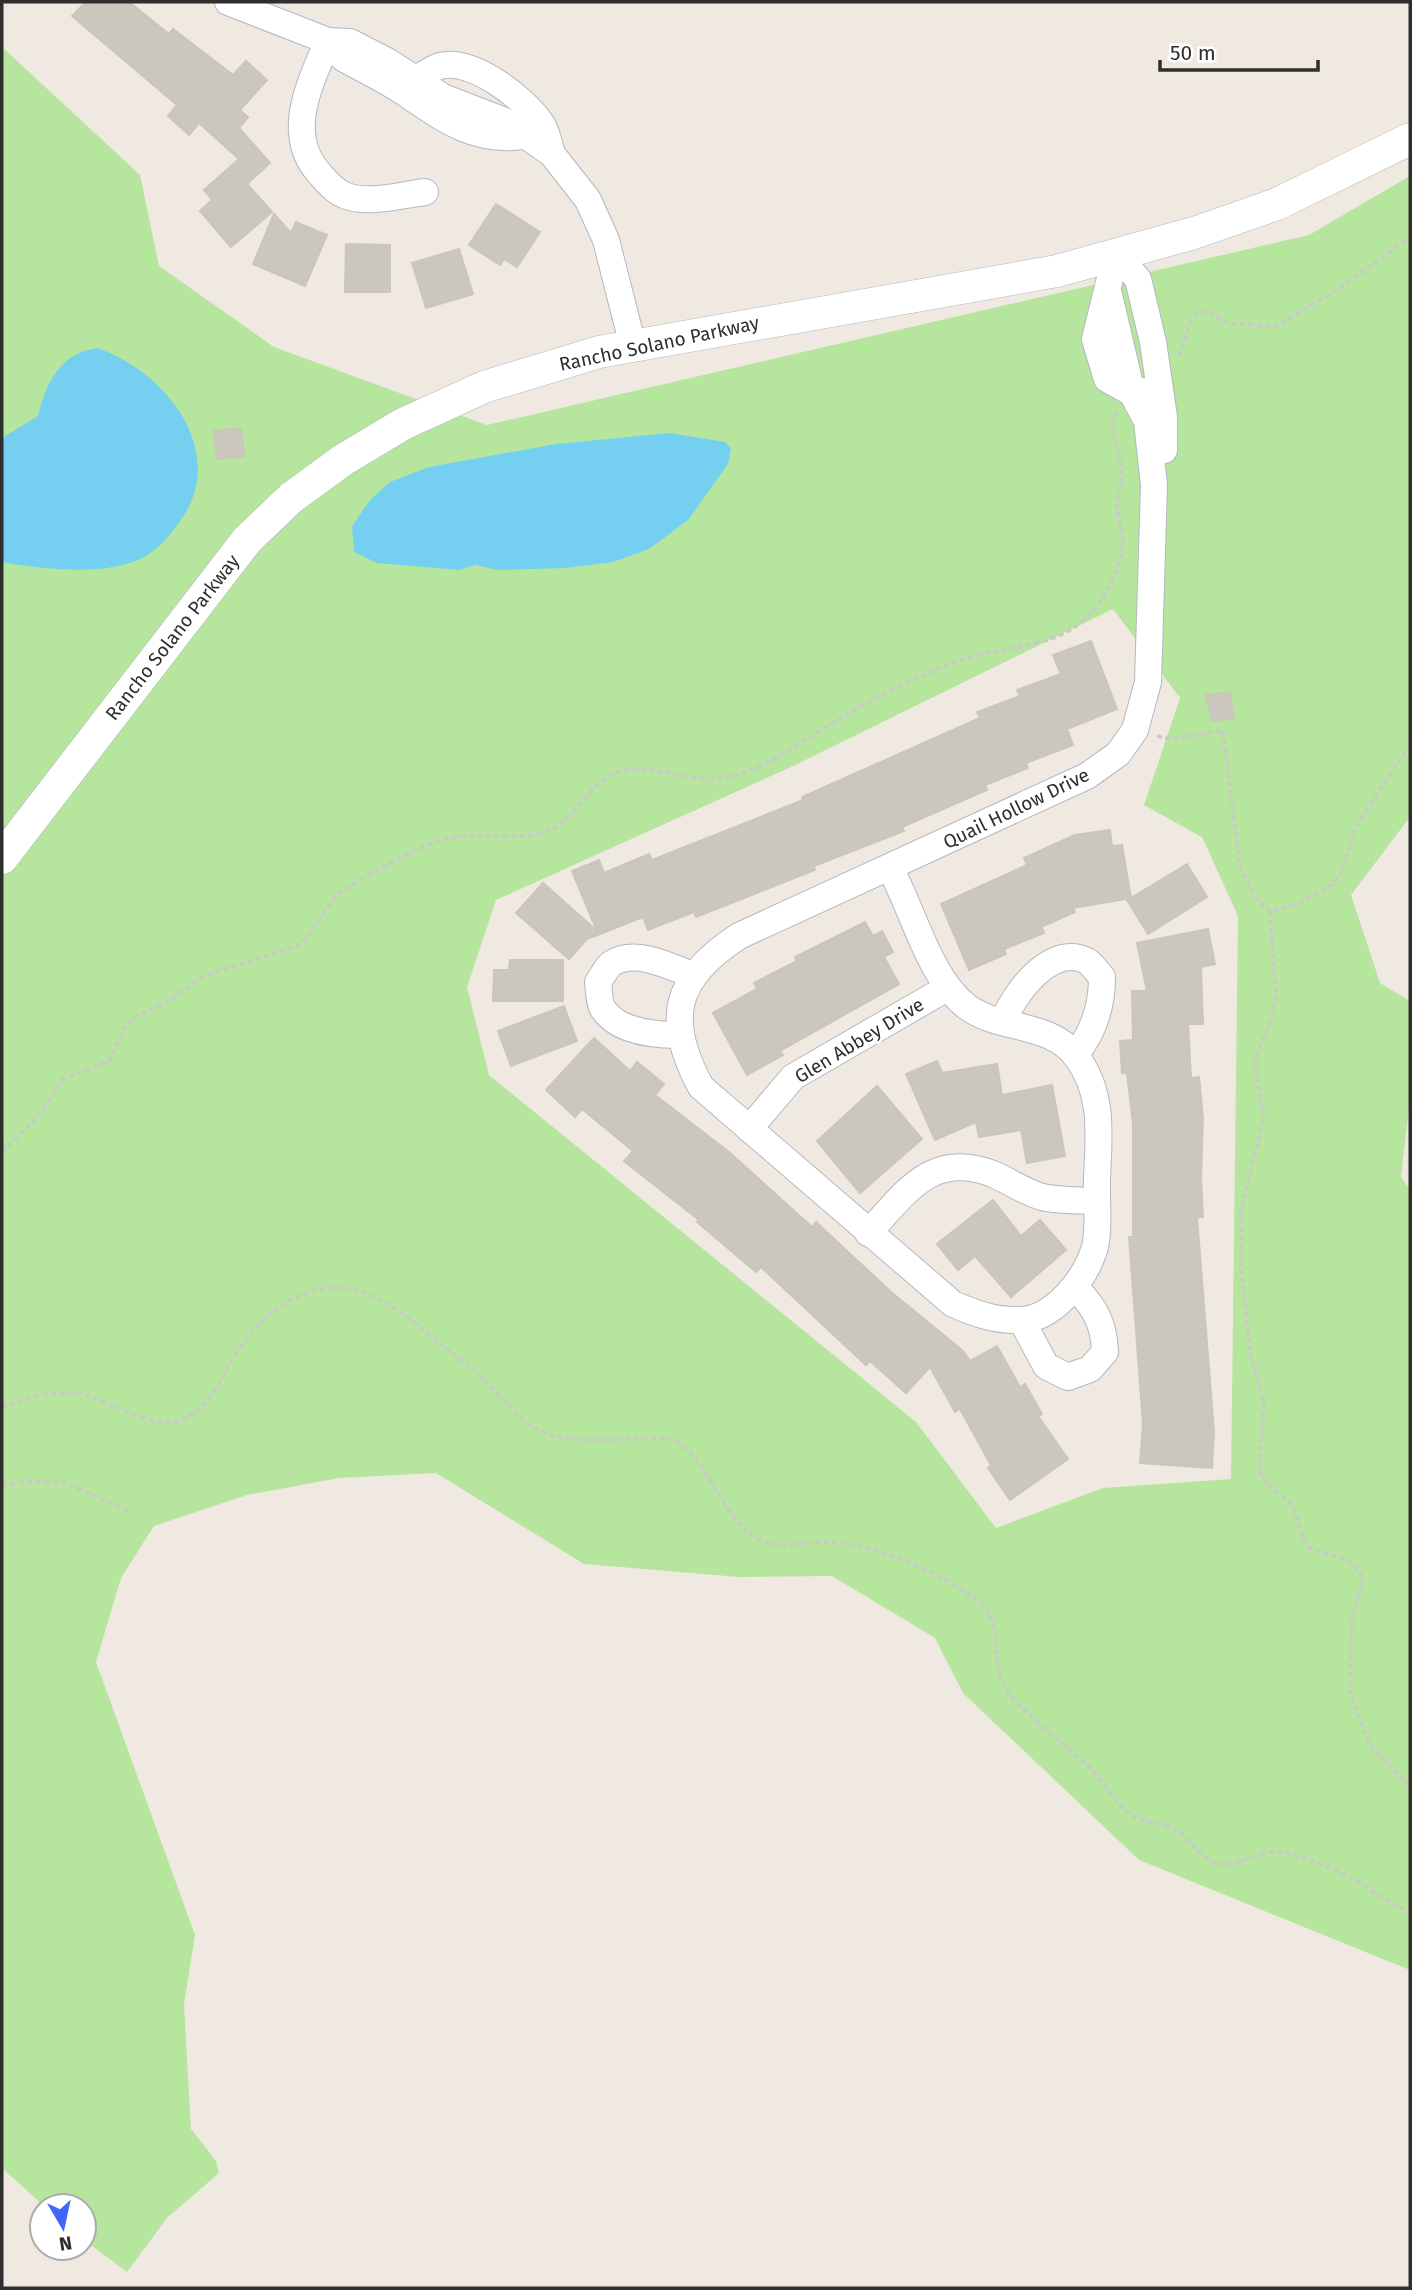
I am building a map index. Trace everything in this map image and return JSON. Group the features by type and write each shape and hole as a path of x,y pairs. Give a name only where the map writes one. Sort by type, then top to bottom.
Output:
{"street":[{"path":"228,2 328,41 350,42 443,97 505,121 552,154 588,200 606,240 632,346"},
{"path":"328,41 344,58 404,92 437,117 498,140 523,136"},
{"path":"328,41 302,108 302,138 311,164 328,184 344,195 368,199 425,192"},
{"path":"416,79 441,65 459,65 494,81 521,100 543,125 552,154"},
{"name":"Rancho Solano Parkway","path":"2,858 247,541 290,498 343,460 402,424 484,387 588,355 1057,271 1194,233 1276,205 1410,139"},
{"name":"Quail Hollow Drive","path":"1022,1321 985,1317 953,1304 701,1087 684,1056 680,1035 681,1005 692,975 709,955 738,936 1087,776 1118,754 1135,730 1148,682 1154,485 1147,421 1132,393 1107,379 1096,339 1116,254"},
{"name":"Quail Hollow Drive","path":"1116,254 1138,279 1164,416 1164,453 1154,485"},
{"path":"1132,393 1157,376"},
{"path":"890,868 947,988 968,1008 1003,1022 1028,1027 1059,1041 1075,1055 1096,1092 1099,1123 1095,1245 1076,1288 1052,1308 1022,1321 1046,1366 1068,1377 1090,1369 1105,1352 1104,1330 1094,1308 1076,1288"},
{"path":"680,1035 660,1035 618,1024 602,1008 598,982 611,964 632,958 667,965 692,975"},
{"path":"1003,1022 1011,1000 1045,965 1064,958 1086,961 1102,977 1102,1001 1086,1042 1075,1055"},
{"name":"Glen Abbey Drive","path":"749,1129 793,1077 947,988"},
{"path":"868,1233 915,1182 932,1172 956,1165 975,1167 1042,1197 1096,1201"}],"path":[{"path":"1157,376 1178,359 1191,318 1198,312 1211,313 1229,324 1276,326 1340,288 1410,237"},
{"path":"2,1152 39,1115 63,1079 109,1061 125,1027 135,1017 166,1002 205,975 296,947 306,940 338,894 421,847 442,839 535,835 553,828 572,815 607,776 621,771 643,770 687,778 730,776 779,758 839,719 952,663 975,654 1037,644 1064,634 1089,616 1120,561 1123,543 1116,505 1122,466 1112,432 1113,417 1120,404 1132,393"},
{"path":"1135,730 1170,739 1223,730 1240,867 1256,899 1270,911 1276,995 1272,1017 1256,1058 1264,1117 1241,1211 1240,1235 1246,1328 1264,1404 1259,1469 1265,1482 1293,1506 1305,1546 1317,1552 1347,1558 1357,1566 1363,1580 1352,1619 1349,1693 1370,1746 1410,1786"},
{"path":"1270,911 1298,904 1332,885 1342,870 1356,827 1410,744"},
{"path":"2,1406 53,1393 77,1394 97,1398 144,1417 165,1422 180,1420 201,1408 215,1393 251,1332 292,1299 311,1291 338,1288 370,1294 393,1304 477,1371 523,1418 540,1431 560,1437 672,1439 688,1448 701,1463 738,1523 755,1537 771,1544 854,1544 894,1556 964,1591 981,1604 992,1618 996,1633 998,1672 1007,1692 1095,1772 1127,1812 1138,1819 1171,1826 1203,1857 1217,1864 1231,1863 1266,1851 1286,1852 1356,1880 1410,1912"},
{"path":"2,1485 35,1480 66,1483 116,1508 128,1511"}],"green space":[{"path":"2,47 140,175 159,266 274,347 487,425 1309,235 1410,176 1410,817 1351,895 1380,983 1410,1001 1410,1099 1401,1177 1410,1190 1410,1970 1139,1860 963,1693 935,1638 832,1576 739,1577 584,1564 436,1473 339,1478 247,1495 154,1526 121,1578 96,1662 195,1935 184,2004 191,2129 216,2161 219,2173 167,2218 127,2272 98,2250 98,2192 29,2192 2,2168","holes":["1113,609 1180,698 1144,805 1202,837 1238,916 1231,1479 1103,1488 996,1528 916,1422 489,1075 467,987 496,900 791,767"]}],"water":[{"path":"97,348 123,359 146,375 167,395 184,418 194,444 198,470 193,497 178,524 163,542 149,554 129,563 74,570 2,562 2,438 38,416 51,381 64,363 84,351"},
{"path":"670,433 725,442 731,448 728,464 688,520 649,549 613,562 565,568 498,570 475,565 460,570 377,563 354,552 352,526 370,500 390,482 429,467 556,444"}],"building":[{"path":"86,2 129,2 169,34 173,29 233,75 246,61 267,80 240,110 248,117 239,128 270,163 247,184 272,212 231,247 200,211 212,200 204,190 239,159 199,123 189,135 168,116 177,105 72,16"},
{"path":"496,204 540,232 517,267 504,259 500,265 469,245"},
{"path":"274,214 291,233 296,222 327,235 305,286 253,264"},
{"path":"346,244 390,245 390,292 345,292"},
{"path":"459,249 473,294 426,308 412,263"},
{"path":"241,428 244,456 217,459 214,431"},
{"path":"1091,641 1117,709 1067,729 1073,745 1026,763 1028,768 985,785 987,790 902,827 904,831 696,917 694,912 648,930 643,917 587,939 569,959 516,913 543,883 597,931 572,871 599,860 604,873 649,854 652,860 803,800 802,797 980,718 977,712 1020,696 1017,690 1061,674 1053,655"},
{"path":"1230,692 1234,718 1212,721 1206,695"},
{"path":"1110,830 1112,846 1122,845 1131,898 1073,908 1075,912 1041,927 1044,933 1004,949 1006,954 969,970 941,904 1027,865 1024,858 1075,835"},
{"path":"1187,864 1207,897 1148,934 1127,900"},
{"path":"865,922 873,936 882,931 893,952 884,957 899,984 780,1051 783,1055 747,1075 713,1013 757,989 754,983 797,961 795,957"},
{"path":"1208,929 1215,964 1201,967 1203,1024 1188,1024 1191,1078 1199,1077 1203,1118 1203,1217 1197,1217 1214,1432 1212,1468 1140,1463 1143,1424 1129,1237 1133,1237 1133,1124 1127,1073 1122,1073 1120,1041 1133,1040 1132,991 1147,991 1137,943"},
{"path":"510,960 563,960 563,1001 493,1001 494,970 509,970"},
{"path":"564,1006 577,1041 511,1066 498,1031"},
{"path":"594,1038 630,1071 637,1062 664,1084 655,1095 729,1152 812,1227 816,1222 891,1292 963,1351 970,1361 997,1346 1020,1387 1025,1384 1042,1414 1038,1416 1068,1459 1010,1500 988,1468 991,1465 960,1409 955,1412 930,1367 906,1393 870,1361 866,1365 761,1267 756,1272 697,1222 699,1220 624,1161 633,1151 582,1109 575,1117 546,1090"},
{"path":"937,1061 942,1073 997,1064 1002,1095 1052,1085 1065,1156 1027,1163 1021,1130 979,1137 976,1122 935,1140 906,1074"},
{"path":"877,1086 922,1139 860,1193 817,1141"},
{"path":"993,1200 1021,1236 1040,1220 1066,1250 1011,1297 975,1256 958,1270 937,1244"}]}
